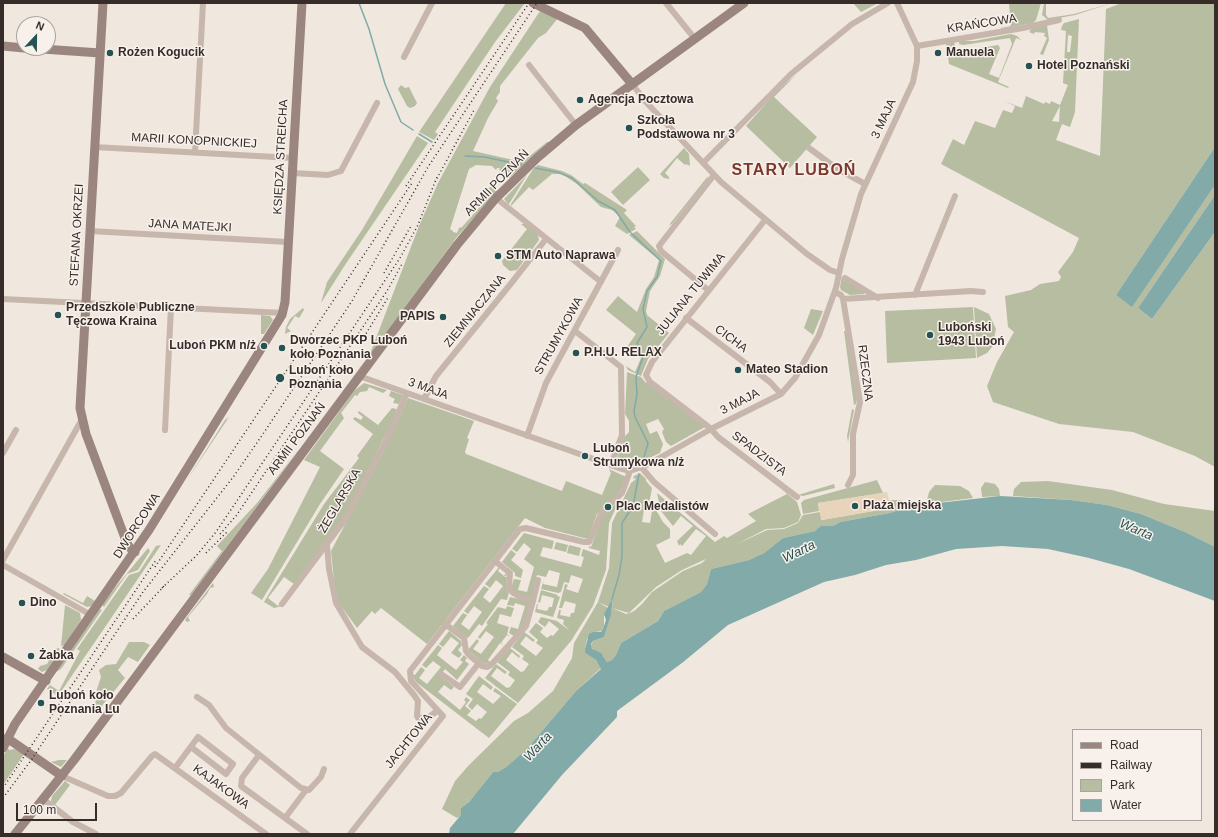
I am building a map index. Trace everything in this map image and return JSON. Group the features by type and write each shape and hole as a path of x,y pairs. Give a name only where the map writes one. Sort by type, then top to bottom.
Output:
{"street":[{"name":"STEFANA OKRZEI","path":"103,3 85,303 80,403 81,421 125,538 129,547 135,552"},
{"path":"194,152 203,3"},
{"name":"KSIĘDZA STREICHA","path":"283,313 302,3"},
{"path":"404,57 432,3"},
{"path":"533,3 585,28 646,102 714,175 765,220 807,254 830,270 839,273"},
{"path":"666,3 695,39"},
{"name":"ARMII POZNAŃ","path":"15,834 62,776 457,245 496,198 537,158 576,125 744,3"},
{"path":"703,163 797,69 852,24 888,3"},
{"name":"3 MAJA","path":"359,376 527,436 611,465 630,470 642,468 711,429 781,394 790,385 819,334 835,292 852,221 865,184 913,82 917,65 916,46 897,3"},
{"name":"KRAŃCOWA","path":"916,46 1029,27 1059,20"},
{"path":"3,46 16,47"},
{"path":"56,50 100,53"},
{"path":"529,65 576,125"},
{"path":"292,172 328,174 341,171 377,104"},
{"name":"MARII KONOPNICKIEJ","path":"94,147 293,158"},
{"path":"809,148 836,168 865,184"},
{"path":"708,290 661,251 659,246 714,175"},
{"path":"916,293 955,196"},
{"path":"496,198 601,282"},
{"name":"JULIANA TUWIMA","path":"653,384 647,377 648,368 708,290 765,220"},
{"name":"JANA MATEJKI","path":"90,231 288,242"},
{"name":"ZIEMNIACZANA","path":"424,399 436,376 546,239"},
{"name":"STRUMYKOWA","path":"527,436 546,383 618,250"},
{"path":"845,278 878,298"},
{"path":"835,292 841,295 843,299 878,298 916,293 983,292"},
{"path":"3,299 283,313"},
{"name":"RZECZNA","path":"843,299 860,402 853,434 853,475 848,485"},
{"path":"165,430 171,307"},
{"name":"DWORCOWA","path":"3,748 15,724 135,552 277,327 283,313"},
{"name":"CICHA","path":"686,318 770,382 781,394"},
{"path":"575,331 622,367 622,431 611,465"},
{"name":"SPADZISTA","path":"653,384 711,429 718,437 797,497"},
{"name":"ŻEGLARSKA","path":"407,393 385,443 346,518 327,545 329,569 336,603 362,647 395,672 414,695 418,701 418,718 429,718 437,711"},
{"path":"3,560 81,421"},
{"path":"3,453 16,430"},
{"path":"642,468 654,482 715,534"},
{"name":"JACHTOWA","path":"350,834 443,716 411,681 409,672 445,624 518,531 524,528 589,542 601,514 622,493 630,470"},
{"path":"282,604 327,545"},
{"path":"495,561 510,574 509,586 512,592 520,597 533,601"},
{"path":"3,565 91,616"},
{"path":"445,624 464,638 467,654 485,667 491,666 507,645 517,636 528,622 538,580"},
{"path":"3,657 46,681"},
{"path":"441,674 460,687 479,663"},
{"path":"196,697 209,705 226,728 306,790"},
{"path":"175,768 198,736 233,764 226,774 191,747"},
{"path":"7,738 62,776"},
{"name":"KAJAKOWA","path":"62,776 108,796 115,796 121,793 155,754 266,834"},
{"path":"259,755 242,778 241,786 307,834"},
{"path":"285,818 306,790 309,790 316,783 324,769"},
{"path":"43,799 73,822 96,834"}],"green space":[{"path":"506,3 525,3 495,42 435,132 438,134 434,140 419,132"},
{"path":"853,3 878,3 861,12"},
{"path":"1009,3 1041,3 1036,20 1033,23 1001,29 1011,26"},
{"path":"1044,3 1046,3 1046,15 1048,18 1074,14 1112,3 1075,15 1048,20 1042,15"},
{"path":"1122,3 1215,3 1215,147 1116,295 1132,306 1215,185 1215,195 1138,308 1152,319 1215,232 1215,467 1195,456 1133,432 1059,424 993,402 987,386 997,362 1014,332 1008,327 1005,296 1031,290 1040,284 1059,281 1061,277 1058,272 1073,252 1079,238 941,164 953,139 964,145 975,121 995,128 1003,110 1012,113 1015,106 1004,101 1022,108 1026,96 1044,104 1045,102 1050,104 1051,101 1060,105 1068,85 1063,83 1066,31 1061,30 1064,23 1079,19 1075,112 1070,127 1062,124 1056,140 1100,156 1106,9","holes":["1068,35 1072,36 1070,52 1067,52","1060,106 1059,122 1052,121"]},
{"path":"540,11 558,18 546,33 538,38 500,86 500,92 496,98 498,101 488,118 473,151 518,161 526,159 547,142 551,142 509,178 501,175 504,176 505,173 499,170 500,168 497,168 496,170 492,166 476,165 469,169 450,229 453,232 457,233 459,228 462,227 487,199 488,189 492,185 496,187 497,192 456,238 368,359 419,226 438,183 490,87"},
{"path":"1047,25 1049,40 1043,55 1040,54 1047,38 1044,36 1045,33 1035,32 1034,34 1029,32 1032,28"},
{"path":"1011,34 1017,36 1021,40 1016,38 998,82 1009,87 1008,88 949,64 946,43 954,42 956,48 962,51 998,45 1000,48 989,74 999,78 1012,44 1010,38 963,45 959,44 959,41 974,41"},
{"path":"796,75 774,97 817,137 790,168 746,126 777,91"},
{"path":"401,85 405,88 409,87 417,103 415,106 410,108 407,106 398,89"},
{"path":"417,136 428,143 321,303 327,282 362,230"},
{"path":"684,148 689,154 690,166 685,165 677,158 665,173 669,179 664,178 660,174"},
{"path":"538,165 562,171 571,175 583,184 585,183 627,210 624,213 636,226 634,227 636,229 627,234 615,226 620,217 612,210 601,207 577,184 562,174 552,174 533,190 529,187 511,206 533,169"},
{"path":"638,167 650,180 623,205 611,192"},
{"path":"527,175 509,204 508,204 504,199"},
{"path":"708,176 707,180 672,224 669,225"},
{"path":"521,224 525,224 538,235 539,240 517,270 510,271 503,265 502,261 527,229"},
{"path":"637,231 665,259 660,276 650,291 646,311 647,315 669,333 648,359 641,376 628,370 626,366 635,372 641,358 627,347 636,334 606,310 618,296 637,312 646,289 654,277 659,260 629,235"},
{"path":"842,275 843,280 865,292 864,294 850,295 841,290"},
{"name":"Luboński 1943 Luboń","path":"973,307 976,358 887,363 885,311"},
{"path":"974,307 989,314 996,329 992,347 987,353 977,358"},
{"path":"303,308 304,310 299,318 295,316 287,328 291,331 285,334 286,327 290,319"},
{"path":"811,309 823,311 813,335 804,328"},
{"path":"261,315 270,316 273,320 264,334 261,334"},
{"path":"844,331 846,331 857,399 856,404 854,405"},
{"path":"627,372 641,377 646,383 647,382 705,427 671,446 666,442 662,432 664,429 658,419 646,424 650,434 657,431 663,444 660,453 643,461 639,459 643,463 637,465 634,463 635,466 620,464 617,459 624,437 629,432 629,421 625,414"},
{"path":"364,383 387,390 383,393 369,387 367,391 360,392 357,396 355,395 341,413 344,418 320,451 344,469 320,504 262,600 251,593 268,569 320,467 304,460 355,390"},
{"path":"391,391 403,395 399,404 393,403 395,399 389,396"},
{"path":"408,398 474,421 467,438 469,439 465,452 466,454 562,491 566,481 602,495 611,473 609,469 626,477 619,493 597,514 588,539 545,528 525,518 427,644 381,608 375,614 372,611 357,628 338,602 331,551 384,451"},
{"path":"392,408 396,409 396,414 342,522 294,584 284,577 268,598 278,606 280,604 282,606 274,608 264,602 324,504 359,458 357,456 373,434 353,419 355,417 361,420 363,417 358,413 359,411 378,425"},
{"path":"852,409 854,410 848,442 847,436"},
{"path":"229,417 187,480 225,420"},
{"path":"300,448 191,595 189,595 222,551 217,546 257,503"},
{"path":"640,473 652,488 649,504 645,504 642,522 650,523 653,505 663,522 670,529 670,538 656,545 665,563 687,553 691,555 706,536 696,529 682,546 680,544 679,546 677,541 693,526 681,516 673,526 661,511 657,493 715,542 724,536 727,538 756,521 748,514 787,494 777,485 797,502 801,515 798,522 784,528 766,529 735,545 767,530 784,529 798,523 803,515 820,512 822,520 891,508 889,500 901,500 912,506 890,513 840,522 833,526 824,526 815,531 783,538 764,553 749,560 711,569 707,584 701,592 664,611 658,621 621,643 616,655 612,660 607,662 603,656 593,650 591,646 593,641 604,637 613,599 609,607 598,602 609,568 612,523 631,483 636,479 633,478 634,476","holes":["706,559 702,563 683,571 652,592 634,611 630,613 626,614 612,608 629,613 656,587 682,570"]},
{"path":"877,480 883,493 818,503 819,511 803,514 801,503 804,500"},
{"path":"1048,481 1112,490 1164,504 1215,511 1215,547 1185,532 1141,514 1107,505 1071,500 1013,496 1014,489 1021,482"},
{"path":"985,482 995,484 999,489 1000,496 982,497 981,488"},
{"path":"834,484 835,488 803,496 798,495"},
{"path":"935,485 960,486 969,491 973,498 926,504 929,492"},
{"path":"619,501 609,523 606,570 593,606 571,641 518,703 485,678 496,664 507,672 505,674 497,668 491,676 507,688 510,687 515,680 508,675 510,672 497,662 510,648 520,656 519,658 512,652 506,660 521,672 524,671 529,664 522,659 524,656 512,647 524,632 535,640 533,642 526,636 520,644 536,656 543,648 536,643 538,640 529,632 536,623 543,628 540,632 547,638 551,635 553,636 559,629 549,621 545,627 538,622 541,617 557,621 570,631 563,624 564,620 557,618 559,610 561,610 560,615 570,617 571,613 574,613 576,604 565,601 562,608 559,608 565,584 568,585 566,589 578,593 583,579 571,575 569,583 564,582 561,592 558,593 541,589 544,579 543,584 557,587 560,573 549,570 546,577 537,575 531,598 520,595 511,588 514,579 521,580 518,590 527,592 534,567 524,559 531,549 524,543 517,552 512,549 524,533 554,541 552,549 543,547 540,556 581,567 584,557 581,556 583,549 599,555 600,551 589,548 589,546 591,547 602,516"},
{"path":"556,542 568,545 566,552 554,549"},
{"path":"161,545 58,696 47,689 50,685 59,691 80,651 77,649 129,575 139,572 156,546"},
{"path":"569,545 581,548 579,556 567,553"},
{"path":"148,548 150,551 138,570 127,574 104,607 102,605 114,589"},
{"path":"511,550 516,554 511,560 523,570 521,578 515,576 515,573 502,562"},
{"path":"499,567 500,568 498,571 504,576 506,573 507,575 504,577 507,577 506,587 509,592 507,600 501,599 482,626 479,624 468,638 453,626 463,613 467,615 461,624 469,630 482,612 474,606 468,614 464,611 484,586 489,589 483,597 490,603 503,586 496,580 490,588 485,584"},
{"path":"213,583 214,587 210,588 207,594 188,617 190,621 187,622 185,620"},
{"path":"541,590 560,597 553,617 535,612 537,604 537,609 547,611 549,607 552,607 554,598 542,595 540,603 538,602"},
{"path":"64,593 83,603 87,596 95,601 91,606 87,607 63,594"},
{"path":"510,597 528,601 530,604 525,623 514,636 509,633 511,627 518,629 525,606 515,603 514,606 507,605"},
{"path":"598,602 608,608 604,617 604,626 602,631 595,632 587,639 585,653 596,660 601,668 576,691 526,750 506,767 498,772 493,772 469,802 461,808 461,816 457,818 442,809 455,781 469,765 514,721 528,713 553,691 572,658 574,643"},
{"path":"65,605 80,613 81,620 65,645 61,646"},
{"path":"507,606 514,608 511,617 500,614 497,623 509,627 507,634 510,637 507,635 501,643 504,646 500,643 488,660 491,663 484,664 468,650 477,639 479,641 473,649 481,654 494,637 486,631 480,639 478,637 498,607 506,609"},
{"path":"100,609 102,610 61,669 56,672"},
{"path":"449,631 461,641 462,645 458,650 462,654 459,658 451,653 459,643 451,637 443,647 439,644"},
{"path":"129,642 144,642 150,645 138,662 128,657 118,670 125,678 100,708 95,706 97,689 101,677 99,670 106,665 116,664"},
{"path":"438,645 442,648 437,655 456,670 463,662 460,660 464,655 467,658 465,661 469,664 457,680 445,669 440,676 454,687 451,690 444,685 438,692 460,710 466,702 464,700 466,697 470,700 465,706 471,711 467,715 476,721 479,718 481,719 487,712 477,704 472,710 468,706 473,699 466,694 479,676 493,687 491,690 483,684 477,692 493,704 501,696 493,691 495,688 517,704 489,738 416,682 411,674 415,675 421,667 425,670 419,678 427,684 441,667 433,661 426,668 422,665"},
{"path":"59,648 60,652 47,670 42,672 38,669 40,666 47,664 55,649"},
{"path":"8,748 9,750 15,749 24,754 3,785 3,756"},
{"path":"67,760 61,767 51,762"},
{"path":"65,781 70,785 55,805 51,801 52,796"}],"sand":[{"name":"Plaża miejska","path":"887,492 891,508 821,520 818,503"}],"water":[{"path":"1215,147 1215,185 1132,307 1116,295"},
{"path":"1215,195 1215,232 1152,319 1138,308"},
{"name":"Warta","path":"1000,496 1071,500 1107,505 1141,514 1185,532 1215,547 1215,601 1129,569 1089,558 1048,549 1002,546 956,549 916,560 886,565 855,575 824,582 728,625 682,663 617,711 617,717 562,775 513,834 449,834 450,828 461,815 461,808 469,802 493,772 498,772 506,767 526,750 576,691 601,669 596,660 585,653 585,649 589,634 593,632 601,632 603,629 606,620 604,614 613,598 611,614 604,637 593,641 591,644 592,649 601,653 607,662 612,660 616,655 621,643 658,621 664,611 701,592 707,584 711,569 749,560 764,553 783,538 815,531 821,526 833,526 840,522 890,513 912,506"}],"waterway":[{"path":"359,3 369,29 385,84 401,122 413,130"},
{"path":"419,134 432,142"},
{"path":"465,156 485,157 522,165"},
{"path":"535,168 557,172 572,178 598,201 615,210 630,232"},
{"path":"631,233 661,261 657,277 647,291 643,309 647,327 637,343 643,357 636,377 637,394 634,411 635,417 648,443 643,461"},
{"path":"612,599 619,575 622,556 622,523 633,506 639,474"}],"railway":[{"path":"406,186 529,3"},
{"path":"3,798 32,759 143,592 234,476 263,434 352,301 428,167 537,3"},
{"path":"435,182 474,110"},
{"path":"162,588 196,556 216,532 400,258 418,225 437,177"},
{"path":"155,567 412,183"},
{"path":"384,273 411,226"},
{"path":"220,534 236,516 387,291 402,264"},
{"path":"364,337 389,296"},
{"path":"206,553 227,532"},
{"path":"3,788 156,560"},
{"path":"133,619 166,584"}],"place":[{"name":"Rożen Kogucik","path":"110,53"},
{"name":"Manuela","path":"938,53"},
{"name":"Hotel Poznański","path":"1029,66"},
{"name":"Agencja Pocztowa","path":"580,100"},
{"name":"Szkoła Podstawowa nr 3","path":"629,128"},
{"name":"STM Auto Naprawa","path":"498,256"},
{"name":"Przedszkole Publiczne Tęczowa Kraina","path":"58,315"},
{"name":"PAPIS","path":"443,317"},
{"name":"Luboński 1943 Luboń","path":"930,335"},
{"name":"Luboń PKM n/ż","path":"264,346"},
{"name":"Dworzec PKP Luboń koło Poznania","path":"282,348"},
{"name":"P.H.U. RELAX","path":"576,353"},
{"name":"Mateo Stadion","path":"738,370"},
{"name":"Luboń koło Poznania","path":"280,378"},
{"name":"Luboń Strumykowa n/ż","path":"585,456"},
{"name":"Plaża miejska","path":"855,506"},
{"name":"Plac Medalistów","path":"608,507"},
{"name":"Dino","path":"22,603"},
{"name":"Żabka","path":"31,656"},
{"name":"Luboń koło Poznania Lu","path":"41,703"}],"district":[{"name":"STARY LUBOŃ","path":"794,171"}]}
